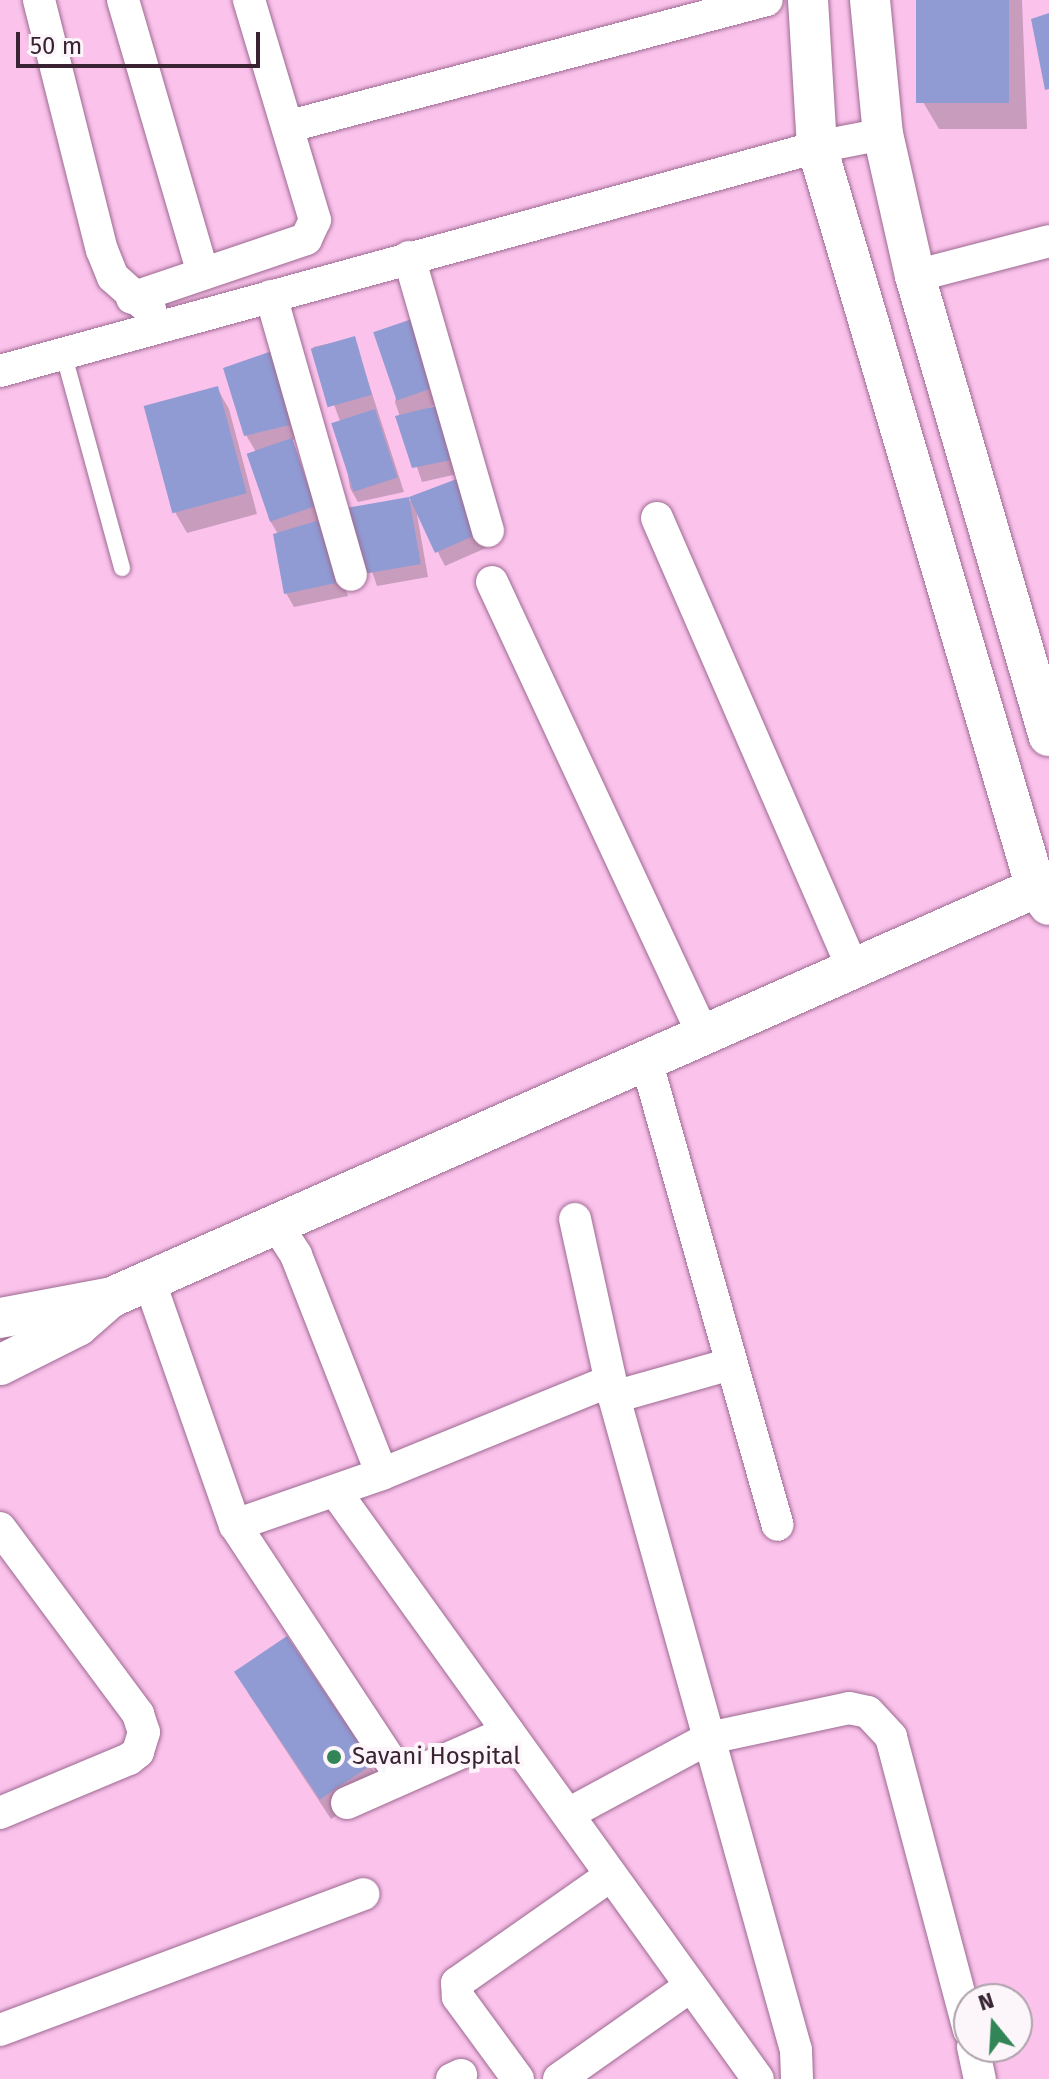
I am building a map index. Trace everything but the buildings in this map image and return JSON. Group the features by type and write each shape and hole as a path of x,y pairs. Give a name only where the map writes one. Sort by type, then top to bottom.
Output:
{"street":[{"path":"39,0 102,250 113,277 132,298 168,322"},
{"path":"123,0 203,274"},
{"path":"132,298 306,239 315,220 290,126 249,0"},
{"path":"290,126 652,15 767,0"},
{"path":"0,1318 112,1297 853,969 1045,892 817,147 808,0"},
{"path":"870,0 883,134 915,276 1049,736"},
{"path":"0,371 168,322 817,147 883,134"},
{"path":"915,276 1049,241"},
{"path":"409,257 488,531"},
{"path":"271,296 351,575"},
{"path":"657,518 853,969"},
{"path":"492,582 703,1035"},
{"path":"646,1060 778,1525"},
{"path":"575,1219 612,1389 796,2050 797,2079"},
{"path":"276,1224 296,1255 382,1474"},
{"path":"149,1280 235,1525 402,1778"},
{"path":"0,1365 78,1326 112,1297"},
{"path":"235,1525 612,1389 731,1364"},
{"path":"335,1491 758,2079"},
{"path":"0,1528 138,1714 144,1732 138,1752 129,1759 0,1813"},
{"path":"568,1814 709,1738 849,1708 868,1712 880,1721 891,1737 956,1983"},
{"path":"347,1803 508,1732"},
{"path":"518,2079 458,1997 457,1983 611,1875"},
{"path":"0,2030 363,1894"},
{"path":"559,2079 691,1986"}],"lane":[{"path":"63,352 122,568"}],"place":[{"name":"Savani Hospital","path":"334,1757"}]}
